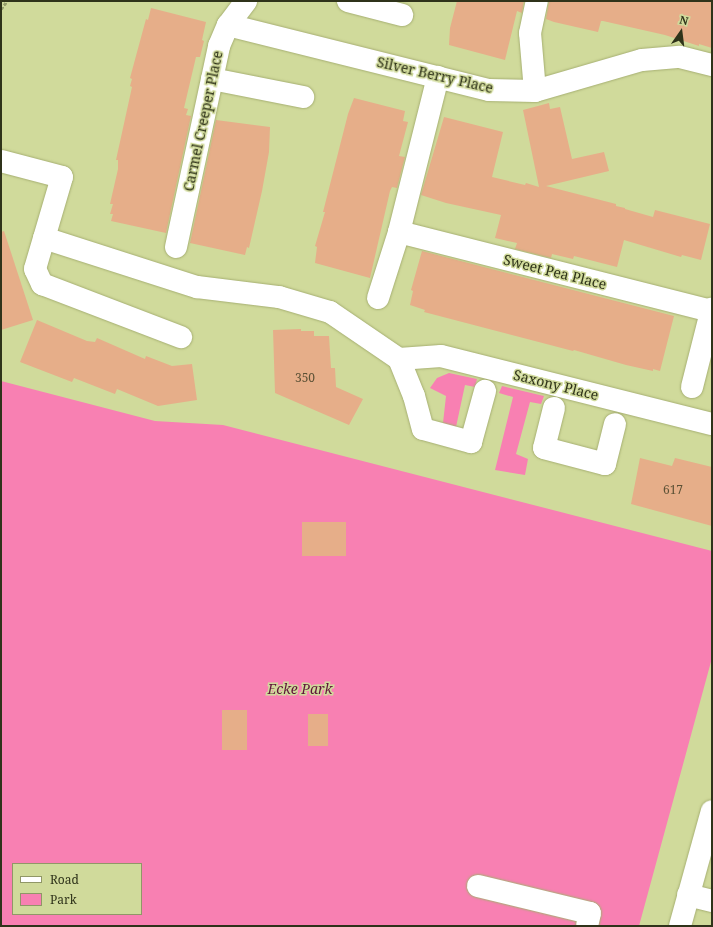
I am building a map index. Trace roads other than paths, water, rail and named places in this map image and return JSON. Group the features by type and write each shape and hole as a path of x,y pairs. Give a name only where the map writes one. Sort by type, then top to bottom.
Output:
{"street":[{"name":"Carmel Creeper Place","path":"176,247 219,46 228,25 246,1"},
{"path":"348,1 402,15"},
{"path":"535,91 530,33 537,1"},
{"name":"Silver Berry Place","path":"228,25 489,90 535,91 642,60 680,57 712,64"},
{"path":"378,298 399,232 438,77"},
{"path":"212,78 303,98"},
{"path":"1,161 62,177 34,269 42,284 181,337"},
{"name":"Sweet Pea Place","path":"399,232 712,310 692,387"},
{"path":"44,238 197,287 279,296 330,312 399,359 414,396 423,429 471,442 485,391"},
{"name":"Saxony Place","path":"399,359 441,356 712,424"},
{"path":"554,408 544,448 605,464 615,424"},
{"path":"680,926 688,895 704,869 712,811"},
{"path":"478,886 590,913 587,926"},
{"path":"688,895 712,901"}],"park label":[{"name":"Ecke Park","path":"300,689"}]}
